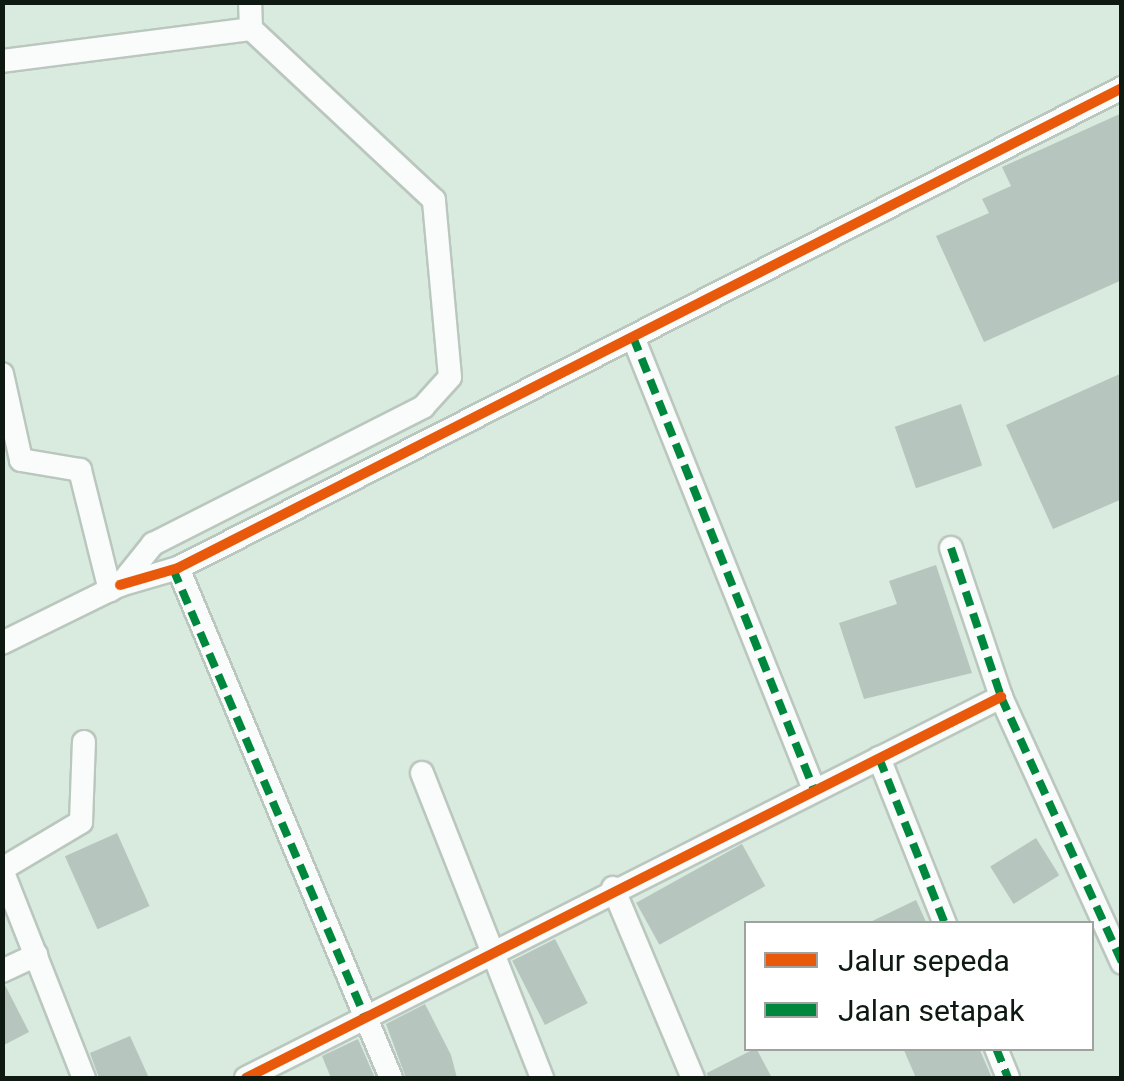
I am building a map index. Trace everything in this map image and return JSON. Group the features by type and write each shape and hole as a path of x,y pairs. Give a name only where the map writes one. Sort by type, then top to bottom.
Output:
{"street":[{"path":"115,587 153,544 424,407 450,376 434,200 251,29 250,2"},
{"path":"2,60 251,29"},
{"path":"2,643 115,587 178,568 1122,88"},
{"path":"633,337 814,788"},
{"path":"2,374 20,460 80,470 115,587"},
{"path":"951,548 1001,697 1122,964"},
{"path":"178,568 391,1078"},
{"path":"246,1078 366,1020 613,888 1001,697"},
{"path":"84,742 81,822 2,869 84,1078"},
{"path":"879,758 945,921"},
{"path":"422,772 542,1078"},
{"path":"613,888 693,1078"},
{"path":"2,971 36,954"},
{"path":"997,1051 1008,1078"}],"building":[{"path":"1122,113 1122,280 984,342 936,236 989,213 982,199 1011,186 1002,167"},
{"path":"1122,373 1122,499 1053,529 1006,425"},
{"path":"961,404 982,465 916,488 895,427"},
{"path":"936,565 972,673 864,699 839,623 897,604 889,581"},
{"path":"117,833 150,906 97,929 65,856"},
{"path":"1036,838 1059,875 1014,904 990,867"},
{"path":"742,844 765,886 659,945 636,903"},
{"path":"916,900 926,921 872,921"},
{"path":"555,939 588,1003 545,1025 512,961"},
{"path":"5,985 29,1032 2,1046 2,986"},
{"path":"425,1004 451,1055 457,1078 406,1078 386,1024"},
{"path":"130,1036 149,1078 99,1078 90,1053"},
{"path":"358,1039 375,1078 331,1078 322,1056"},
{"path":"758,1051 772,1078 708,1078 707,1073"},
{"path":"904,1051 980,1051 992,1078 916,1078"}],"marked path":[{"path":"633,337 813,788"},
{"path":"951,548 1001,697 1122,963"},
{"path":"173,569 366,1020"},
{"path":"879,758 944,921"},
{"path":"997,1051 1008,1078"}],"cycle path":[{"path":"120,585 178,568 1122,88"},
{"path":"246,1078 1001,697"}]}
